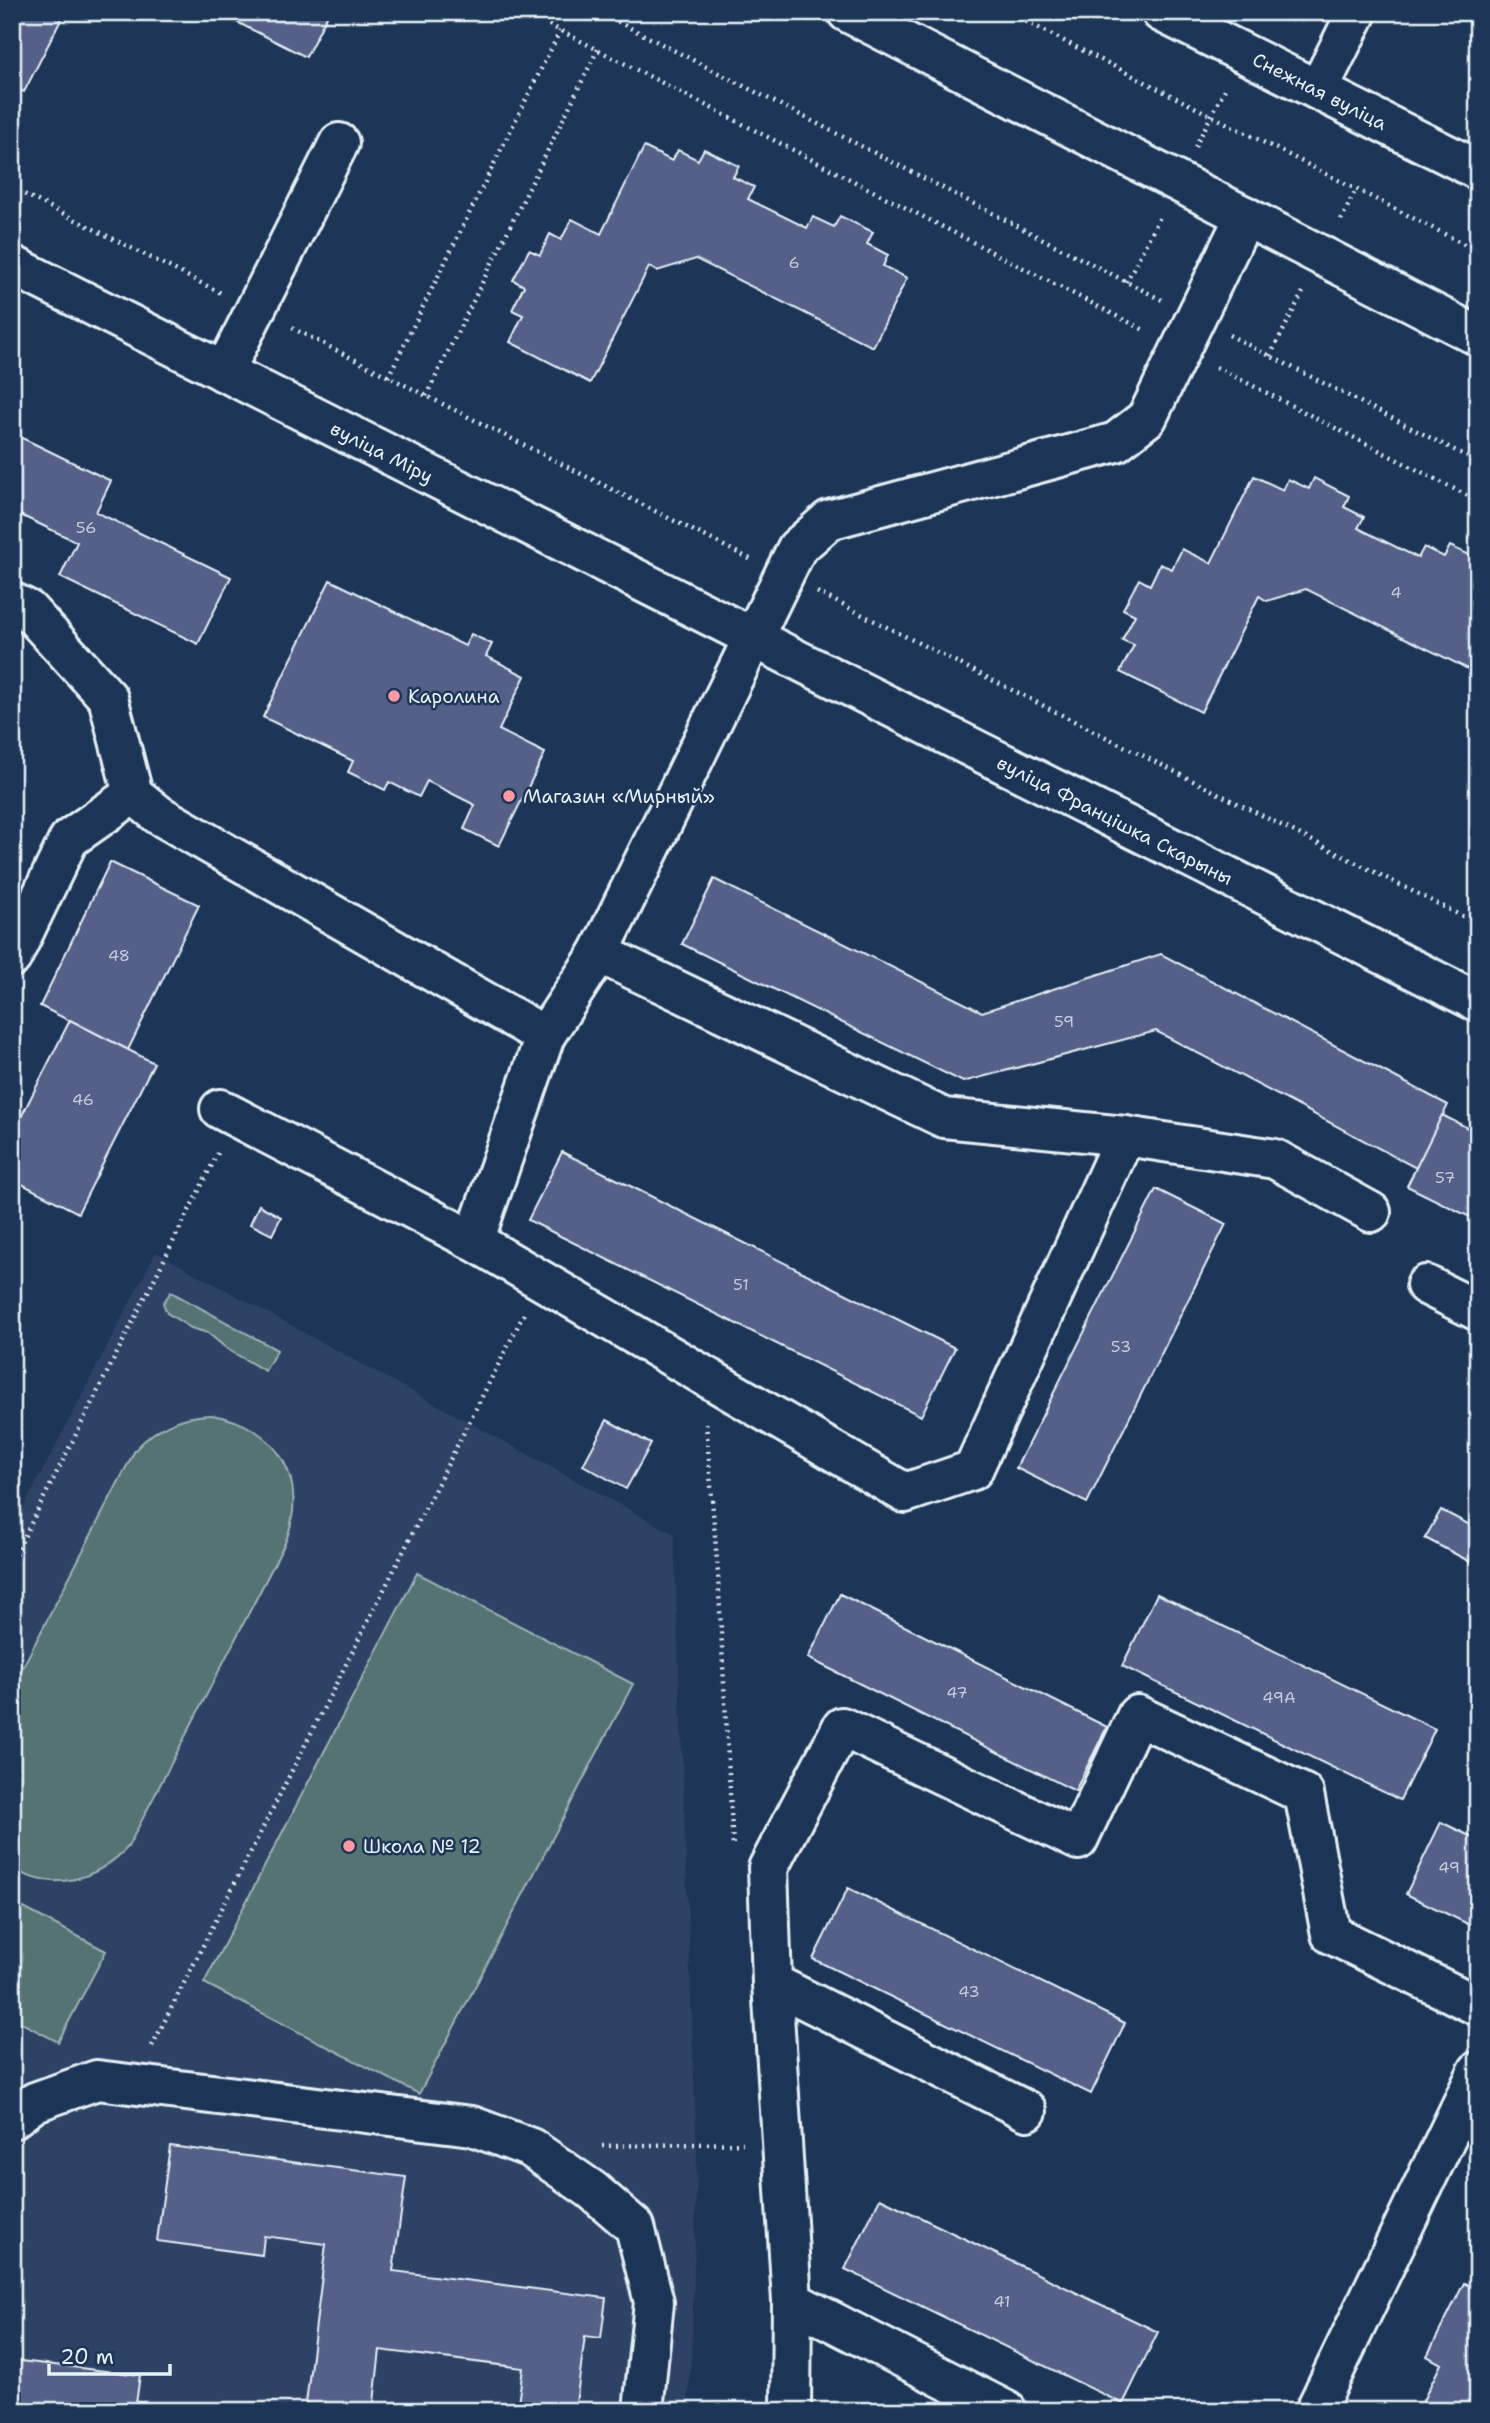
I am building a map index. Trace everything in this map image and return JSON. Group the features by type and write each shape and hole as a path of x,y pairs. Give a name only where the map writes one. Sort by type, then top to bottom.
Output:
{"street":[{"path":"847,12 1478,336"},
{"name":"Снежная вуліца","path":"1161,12 1478,170"},
{"path":"1318,90 1357,12"},
{"path":"224,372 339,143"},
{"path":"474,1241 545,1036 599,953 797,548 830,520 1116,442 1147,418 1245,216"},
{"name":"вуліца Міру","path":"12,265 752,638"},
{"path":"12,602 28,610 108,698 133,794 159,815 545,1036"},
{"name":"вуліца Францішка Скарыны","path":"752,638 1478,1002"},
{"path":"12,957 69,839 133,794"},
{"path":"599,953 944,1118 1125,1136 1275,1159 1371,1212"},
{"path":"228,1113 474,1241 905,1493 973,1470 1125,1136"},
{"path":"1426,1285 1478,1311"},
{"path":"791,2411 792,2301 772,1983 768,1868 842,1727 1078,1840 1138,1715 1304,1794 1331,1934 1478,2006"},
{"path":"772,1983 1027,2112"},
{"path":"1315,2411 1478,2071"},
{"path":"12,2119 35,2102 97,2080 472,2126 531,2148 592,2190 635,2227 654,2302 643,2411"},
{"path":"792,2301 1007,2411"}],"path":[{"path":"524,12 597,50 1187,333 1478,462"},
{"path":"599,12 1126,282 1187,333 1478,501"},
{"path":"1007,12 1478,251"},
{"path":"388,377 560,31"},
{"path":"426,396 597,50"},
{"path":"1126,282 1163,210"},
{"path":"12,1562 228,1113"},
{"path":"132,2084 541,1280"},
{"path":"600,2146 783,2143"}],"shaded area":[{"name":"Школа № 12","path":"156,1252 674,1534 697,2158 692,2347 687,2411 12,2411 12,1530"}],"green space":[{"path":"171,1292 277,1350 265,1371 227,1349 208,1333 191,1328 167,1313 163,1303"},
{"path":"212,1415 235,1421 255,1431 271,1444 283,1459 293,1498 292,1520 285,1543 128,1847 116,1858 88,1875 59,1881 27,1876 12,1868 12,1688 135,1450 170,1424"},
{"path":"417,1573 633,1684 419,2094 204,1983"},
{"path":"12,1902 106,1951 58,2042 12,2018"}],"building":[{"path":"12,12 65,12 24,92 12,86"},
{"path":"217,12 329,12 306,57"},
{"path":"1453,12 1478,12 1478,24 1452,13"},
{"path":"644,147 672,161 678,150 698,160 704,149 739,166 733,177 754,187 748,199 807,228 813,217 834,227 840,216 873,232 867,244 888,255 883,266 907,278 873,347 696,259 657,271 649,267 590,383 510,342 523,315 512,310 524,286 513,280 529,250 540,255 550,234 561,240 572,219 601,234"},
{"path":"12,433 111,481 96,512 231,577 198,644 60,577 77,542 12,511"},
{"path":"1254,476 1283,490 1288,479 1309,489 1314,478 1349,496 1344,507 1364,517 1358,528 1418,558 1424,547 1444,557 1450,546 1478,559 1478,674 1306,589 1267,601 1259,596 1201,712 1120,672 1134,645 1122,640 1135,615 1123,609 1139,579 1150,585 1160,564 1172,569 1182,549 1211,563"},
{"name":"Каролина","path":"330,580 465,646 471,634 492,644 486,656 525,676 499,730 545,753 499,846 464,829 475,805 427,781 419,797 389,782 385,790 348,772 353,761 263,717"},
{"path":"110,862 199,905 128,1050 40,1006"},
{"path":"714,879 982,1012 1161,954 1448,1105 1416,1168 1156,1031 963,1082 682,944"},
{"path":"70,1020 154,1063 78,1213 12,1179 12,1135"},
{"path":"1442,1115 1478,1133 1478,1221 1407,1186"},
{"path":"562,1152 955,1348 921,1416 528,1220"},
{"path":"1156,1189 1226,1224 1087,1503 1016,1468"},
{"path":"259,1205 281,1217 272,1235 250,1224"},
{"path":"607,1420 651,1444 626,1489 583,1465"},
{"path":"1441,1510 1478,1529 1478,1566 1425,1538"},
{"path":"840,1594 1107,1727 1075,1791 808,1658"},
{"path":"1157,1594 1435,1729 1400,1800 1122,1666"},
{"path":"1441,1822 1478,1840 1478,1929 1406,1894"},
{"path":"848,1888 1125,2023 1091,2094 813,1959"},
{"path":"170,2146 406,2177 393,2271 606,2298 601,2338 585,2336 575,2411 517,2411 523,2368 380,2350 373,2411 305,2411 326,2244 264,2236 262,2255 157,2241"},
{"path":"880,2198 1158,2332 1123,2404 845,2269"},
{"path":"1464,2283 1478,2290 1478,2411 1418,2411 1441,2364 1427,2356"},
{"path":"12,2360 140,2375 135,2411 12,2411"}],"place":[{"name":"Каролина","path":"394,696"},
{"name":"Магазин «Мирный»","path":"509,796"},
{"name":"Школа № 12","path":"349,1846"}]}
